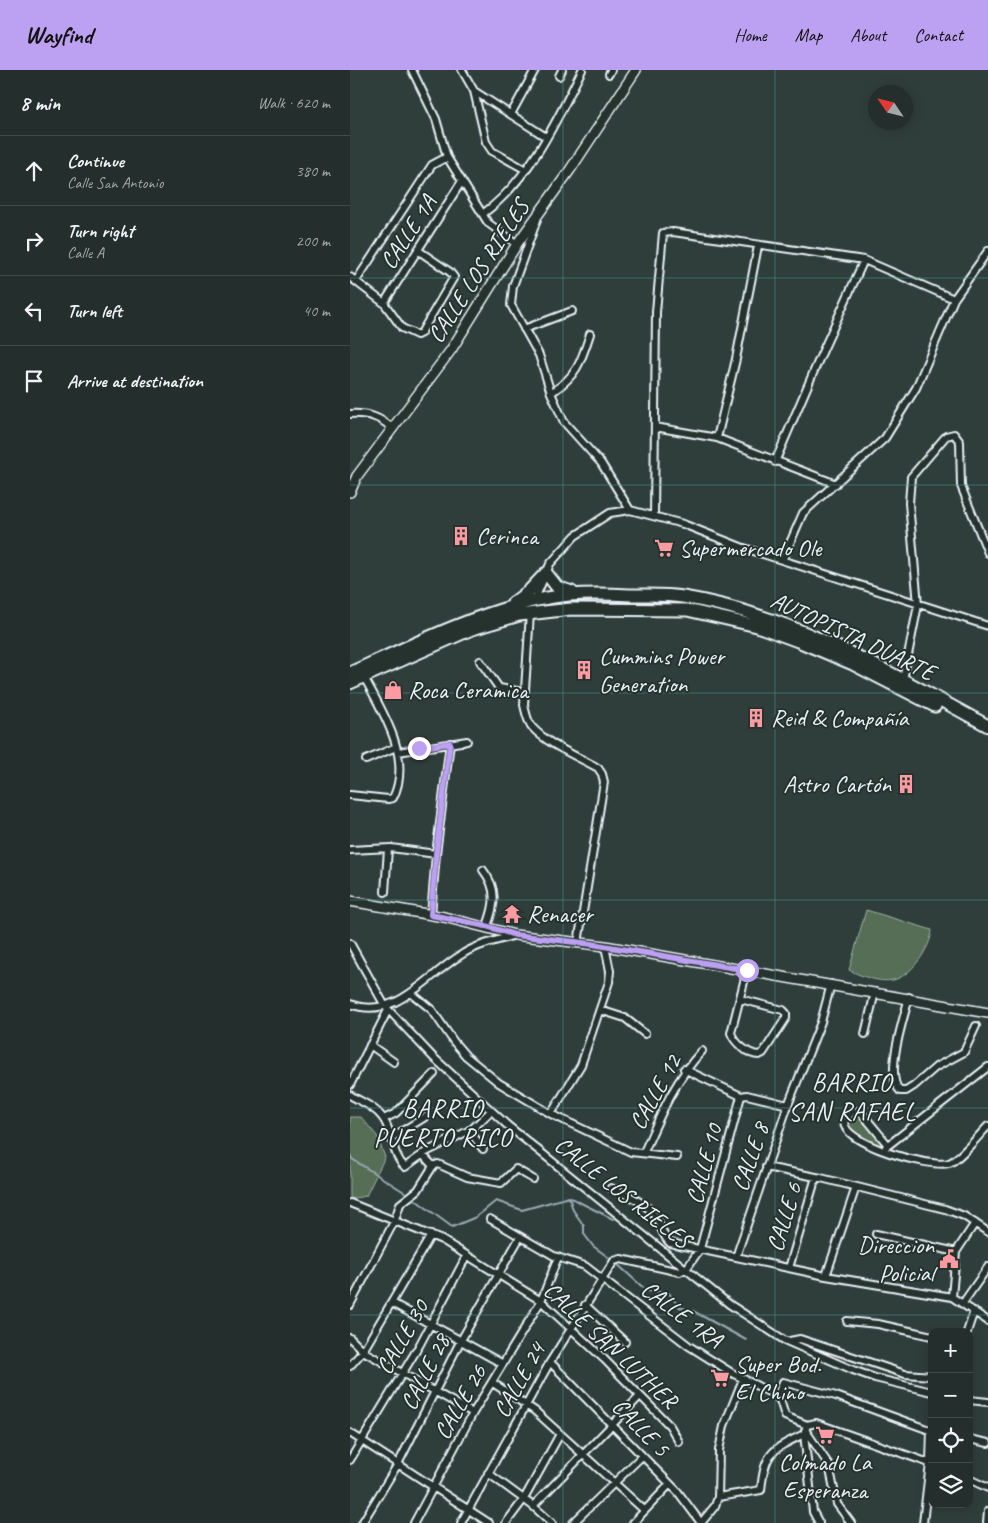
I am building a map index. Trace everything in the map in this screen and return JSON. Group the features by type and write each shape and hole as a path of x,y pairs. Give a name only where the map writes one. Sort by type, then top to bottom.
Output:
{"highway":[{"path":"503,609 529,591 546,573 557,587 576,593"},
{"name":"AUTOPISTA DUARTE","path":"350,672 454,625 534,601 576,593 682,596 760,614 819,638 988,726"},
{"name":"AUTOPISTA DUARTE","path":"350,683 472,629 519,615 572,609 687,610 756,626 853,664 988,734"}],"street":[{"path":"412,70 436,119 447,157 484,213 488,223 517,244"},
{"path":"463,70 474,90 486,142 492,150 526,170"},
{"path":"511,114 535,70"},
{"path":"484,213 500,202 526,170 582,70"},
{"name":"CALLE LOS RIELES","path":"350,492 357,476 451,350 517,244 636,70"},
{"path":"474,90 546,137"},
{"path":"419,251 450,272 454,277 421,333 414,334 402,328 384,303 353,279 432,165 447,157"},
{"name":"CALLE 1A","path":"384,303 462,181"},
{"path":"539,214 513,286 511,305 539,355 550,393 564,422 601,464 630,510"},
{"path":"654,516 656,312 661,235 665,232 758,246 811,251 864,260 954,299"},
{"path":"717,438 736,359 758,246"},
{"path":"783,560 803,513 885,438 916,388 954,299 988,250"},
{"path":"775,462 864,260"},
{"path":"524,329 572,311"},
{"path":"550,393 564,384 575,372 590,334"},
{"path":"350,414 364,413 382,419 393,429"},
{"path":"655,428 717,438 836,484"},
{"path":"902,680 918,605 909,504 911,477 946,436 954,434 960,442 961,486 988,553"},
{"path":"578,943 604,782 598,768 546,738 532,727 524,705 529,614 550,564 575,536 610,513 630,510 654,516 918,605 988,626"},
{"path":"480,661 499,688 524,692"},
{"path":"350,796 393,798 396,792 397,750 386,720 364,677"},
{"path":"366,760 397,750 467,741"},
{"path":"431,915 436,854 450,743"},
{"path":"350,850 388,849 436,854"},
{"path":"385,892 388,849"},
{"path":"483,870 492,882 493,909 486,926"},
{"path":"350,901 486,926 515,935 605,946 909,997 988,1013"},
{"path":"350,1004 365,1008 387,1008 411,993 462,954 477,946 515,935"},
{"name":"CALLE LOS RIELES","path":"350,944 387,1008 433,1057 491,1111 652,1243 687,1268 729,1304 789,1341 875,1378 928,1391"},
{"path":"551,1114 581,1065 609,982 610,971 605,946"},
{"path":"740,999 783,1010 786,1013 786,1018 763,1053 758,1055 751,1054 732,1037 731,1028 747,970"},
{"name":"CALLE 8","path":"736,1257 788,1105 821,1022 831,984"},
{"path":"865,1034 875,992"},
{"path":"411,993 432,1010 454,1042 485,1074 551,1114 631,1152 676,1157"},
{"path":"909,997 894,1068 896,1086 900,1091 906,1091 936,1067 964,1052 976,1026"},
{"path":"350,1085 387,1008"},
{"path":"600,1010 626,1018 645,1034"},
{"path":"370,1044 394,1062"},
{"name":"CALLE 12","path":"644,1152 655,1124 684,1069 702,1051"},
{"path":"881,1150 988,1067"},
{"path":"684,1069 741,1096 747,1095 788,1105"},
{"path":"384,1118 396,1113 434,1074"},
{"path":"350,1095 369,1105 384,1118 398,1159 405,1168 422,1154 468,1130 491,1111"},
{"name":"CALLE 10","path":"687,1268 700,1249 741,1096"},
{"path":"888,1145 864,1113 856,1110 846,1117 844,1125 847,1131 881,1150 895,1155 950,1163 988,1126"},
{"path":"391,1138 425,1117"},
{"path":"468,1130 483,1149"},
{"path":"422,1154 433,1166"},
{"path":"350,1305 395,1220 400,1204 414,1194 429,1175 433,1166 438,1164 467,1178 501,1183 516,1169 534,1179"},
{"path":"766,1167 816,1177 945,1209 964,1216 988,1232"},
{"name":"CALLE 6","path":"789,1268 816,1177"},
{"path":"826,1276 856,1187"},
{"path":"611,1188 644,1205 654,1214 664,1238 670,1243 826,1276 952,1297 988,1321"},
{"name":"CALLE SAN LUTHER","path":"350,1203 431,1235 468,1255 541,1301 604,1359 670,1426 679,1442"},
{"name":"CALLE 1RA","path":"490,1219 558,1257 585,1266 602,1277 689,1346 777,1397"},
{"path":"952,1297 956,1252 975,1223"},
{"path":"876,1234 956,1252"},
{"path":"350,1366 363,1351 431,1235"},
{"name":"CALLE 28","path":"362,1523 398,1464 460,1342 520,1237"},
{"name":"CALLE 30","path":"350,1460 404,1373 468,1255"},
{"name":"CALLE 26","path":"414,1523 474,1413 541,1301 558,1257"},
{"name":"CALLE 24","path":"460,1523 550,1362 602,1277 617,1259 680,1272 687,1268"},
{"path":"963,1303 988,1267"},
{"path":"392,1303 430,1326 503,1364"},
{"path":"584,1305 624,1342"},
{"path":"968,1328 974,1311"},
{"path":"848,1321 878,1324 928,1335"},
{"path":"350,1338 363,1351 474,1413"},
{"path":"789,1341 800,1339 906,1374 928,1376"},
{"name":"CALLE 5","path":"550,1362 670,1484 701,1523"},
{"path":"701,1523 715,1506 718,1497 719,1450 724,1426 743,1379"},
{"path":"851,1523 837,1504 828,1465 806,1430 785,1416 777,1397 783,1382 836,1396 928,1429"},
{"path":"493,1383 526,1406 560,1434 644,1510"},
{"path":"533,1506 613,1427 640,1396"},
{"path":"973,1400 988,1402"},
{"path":"718,1497 761,1490 764,1465 769,1456 782,1445 816,1423 928,1463"},
{"path":"806,1430 813,1512 819,1523"},
{"path":"350,1433 489,1523"},
{"path":"506,1523 524,1499 560,1434"},
{"path":"973,1440 988,1443"},
{"path":"573,1523 642,1456"},
{"path":"488,1474 524,1499 552,1523"},
{"path":"973,1481 988,1488"},
{"path":"633,1523 670,1484"},
{"path":"923,1523 928,1486"},
{"path":"987,1523 988,1511"}],"green space":[{"path":"866,910 932,930 924,952 907,973 888,981 865,977 849,970"},
{"path":"859,1112 883,1141 881,1146 852,1134 846,1124 853,1114"},
{"path":"350,1117 361,1117 377,1136 385,1157 366,1196 350,1199"}],"waterway":[{"path":"350,1154 352,1159 409,1195"},
{"path":"569,1197 573,1210 584,1226 584,1234 593,1246 612,1260"},
{"path":"413,1198 452,1227 476,1217 496,1201 522,1210 569,1197 613,1219"},
{"path":"616,1263 647,1291 669,1293 679,1307 693,1311 746,1340"}],"place":[{"name":"Cerinca","path":"461,536"},
{"name":"Supermercado Ole","path":"664,548"},
{"name":"Cummins Power Generation","path":"584,670"},
{"name":"Roca Ceramica","path":"393,690"},
{"name":"Reid & Compañía","path":"756,718"},
{"name":"Astro Cartón","path":"906,784"},
{"name":"Renacer","path":"512,914"},
{"name":"Direccion Policial","path":"949,1259"},
{"name":"Super Bod. El Chino","path":"720,1378"},
{"name":"Colmado La Esperanza","path":"825,1435"}],"district":[{"name":"BARRIO SAN RAFAEL","path":"852,1098"},
{"name":"BARRIO PUERTO RICO","path":"443,1124"}],"route":[{"path":"419,748 450,743 436,854 431,915 486,926 515,935 592,944 747,970"}]}
